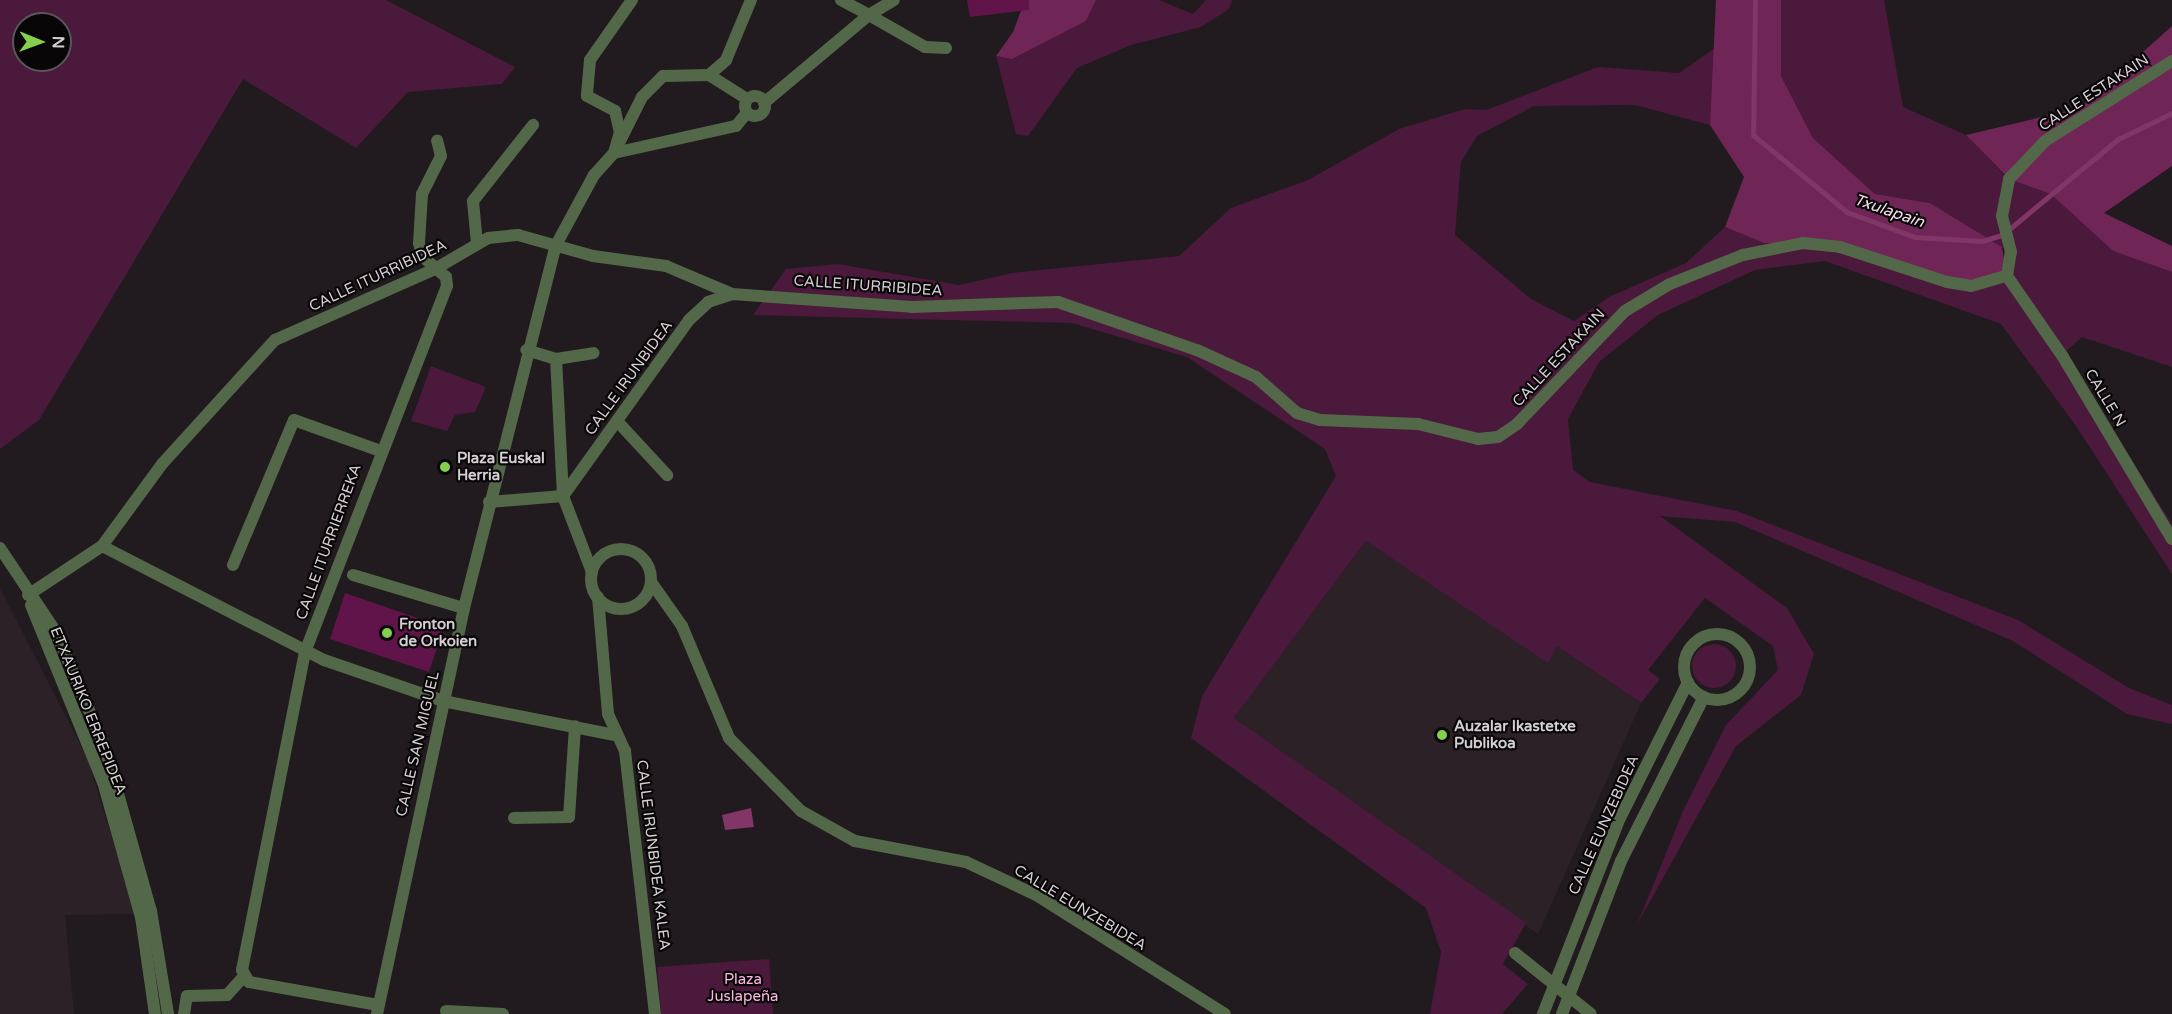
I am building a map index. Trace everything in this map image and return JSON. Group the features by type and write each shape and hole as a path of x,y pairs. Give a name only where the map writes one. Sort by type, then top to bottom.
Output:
{"street":[{"path":"632,0 590,60 587,96 615,111 620,132 614,153 736,126 747,112 747,99"},
{"path":"751,0 726,60 710,75 747,99 757,96 764,102"},
{"path":"841,0 925,47 946,48"},
{"path":"747,112 759,114 764,102 869,15 894,0"},
{"name":"CALLE ESTAKAIN","path":"1058,302 1246,373 1298,413 1320,420 1418,424 1478,439 1498,436 1517,424 1625,311 1670,284 1743,255 1803,243 1840,247 1947,282 1971,286 2007,276 2011,252 2002,216 2008,179 2045,141 2172,61"},
{"name":"CALLE SAN MIGUEL","path":"378,1010 464,608 526,350 556,245 594,175 614,153 642,97 663,76 710,75"},
{"path":"477,244 473,201 532,125"},
{"name":"CALLE ITURRIERREKA","path":"243,977 305,652 378,450 447,286 446,277 422,256 419,243 422,194 441,156 437,140"},
{"name":"CALLE ITURRIBIDEA","path":"28,595 102,546 185,437 274,340 435,269 477,244 518,235 556,245 666,266 732,294 912,308 1058,302"},
{"name":"CALLE N","path":"2007,276 2063,357 2172,539"},
{"name":"CALLE IRUNBIDEA","path":"563,496 689,320 708,302 732,294"},
{"path":"526,350 556,358 594,353"},
{"path":"556,358 563,496 592,572 598,597 611,608 628,609 642,601 651,582 644,560 627,550 605,554 592,572"},
{"path":"233,565 294,420 378,450"},
{"path":"617,421 667,475"},
{"path":"489,502 563,496"},
{"path":"102,546 305,652 443,701 615,735"},
{"name":"ETXAURIKO ERREPIDEA","path":"0,548 28,595 56,632 106,751 152,911 168,1014"},
{"path":"352,575 464,608"},
{"name":"CALLE EUNZEBIDEA","path":"651,582 682,626 729,738 801,811 855,841 966,862 986,871 1036,895 1225,1014"},
{"name":"ETXAURIKO ERREPIDEA","path":"28,595 103,782 141,916 155,1014"},
{"name":"CALLE IRUNBIDEA KALEA","path":"598,597 597,634 615,735 625,752 655,1014"},
{"name":"CALLE EUNZEBIDEA","path":"1543,1014 1553,983 1620,818 1688,682 1686,656 1697,640 1719,634 1740,642 1750,663 1745,685 1727,698 1704,697 1621,861 1562,1014"},
{"path":"1688,682 1704,697"},
{"path":"514,818 569,817 575,726"},
{"path":"1515,953 1591,1014"},
{"path":"184,1014 187,996 227,995 243,977 378,1010"},
{"path":"446,1011 503,1014"}],"shaded area":[{"path":"1025,0 1096,0 1086,21 1012,59 996,56 1013,32"},
{"path":"1716,0 1781,0 1781,76 1813,138 1875,194 1930,203 2002,247 2007,276 1947,282 1803,243 1764,243 1725,227 1744,177 1710,125"},
{"path":"2172,26 2172,166 2104,213 2172,246 2172,272 2113,251 2051,194 2009,179 1966,135 2080,108"},
{"name":"Auzalar Ikastetxe Publikoa","path":"1366,541 1548,662 1557,646 1641,703 1538,934 1234,718"},
{"path":"0,588 87,758 136,914 65,915 74,1014 0,1014"},
{"path":"751,808 754,827 725,830 722,815"}],"green space":[{"path":"0,0 386,0 515,67 502,84 408,92 356,148 243,79 39,420 0,449"},
{"path":"1096,0 1159,0 1193,14 1206,0 1232,0 1229,9 1201,27 1131,45 1077,68 1028,136 1016,134 996,56 1012,59 1086,21"},
{"path":"1781,0 1884,0 1903,107 1966,135 2008,179 2051,193 2113,251 2172,272 2172,367 2082,337 2064,353 2172,524 2172,574 2076,426 2001,324 1825,261 1755,270 1658,315 1599,362 1568,419 1573,470 1590,482 1737,511 2018,620 2129,688 2172,705 2172,724 2127,714 2013,641 1735,522 1660,516 1787,608 1814,654 1801,695 1736,746 1637,925 1683,811 1726,725 1778,670 1773,646 1705,598 1648,670 1660,679 1641,703 1557,646 1548,663 1366,541 1234,718 1526,923 1503,964 1528,984 1502,1014 1430,1014 1441,952 1426,908 1191,738 1202,696 1336,476 1325,449 1187,357 1072,323 753,315 786,269 838,264 959,285 1012,273 1179,256 1231,208 1308,180 1399,129 1465,109 1486,110 1598,67 1679,73 1715,48 1710,125 1635,105 1534,106 1477,136 1461,162 1455,235 1531,299 1574,321 1609,297 1686,263 1725,227 1764,243 1803,243 1971,286 2007,276 2010,252 1930,203 1875,194 1813,138 1781,76"},
{"path":"431,366 486,387 475,412 455,415 447,431 411,421"},
{"path":"1714,644 1723,645 1730,650 1735,657 1735,675 1730,682 1723,687 1714,688 1705,687 1698,682 1693,675 1692,666 1693,657 1698,650 1705,645"},
{"name":"Plaza Juslapeña","path":"769,959 773,1014 661,1014 657,967"}],"building":[{"path":"967,0 1029,0 1029,10 970,17"},
{"name":"Fronton de Orkoien","path":"345,593 444,627 429,672 330,639"}],"waterway":[{"name":"Txulapain","path":"1755,0 1753,135 1847,212 1915,237 1982,241 2002,235 2118,139 2172,113"}],"place":[{"name":"Plaza Euskal Herria","path":"445,467"},
{"name":"Fronton de Orkoien","path":"387,633"},
{"name":"Auzalar Ikastetxe Publikoa","path":"1442,735"}]}
